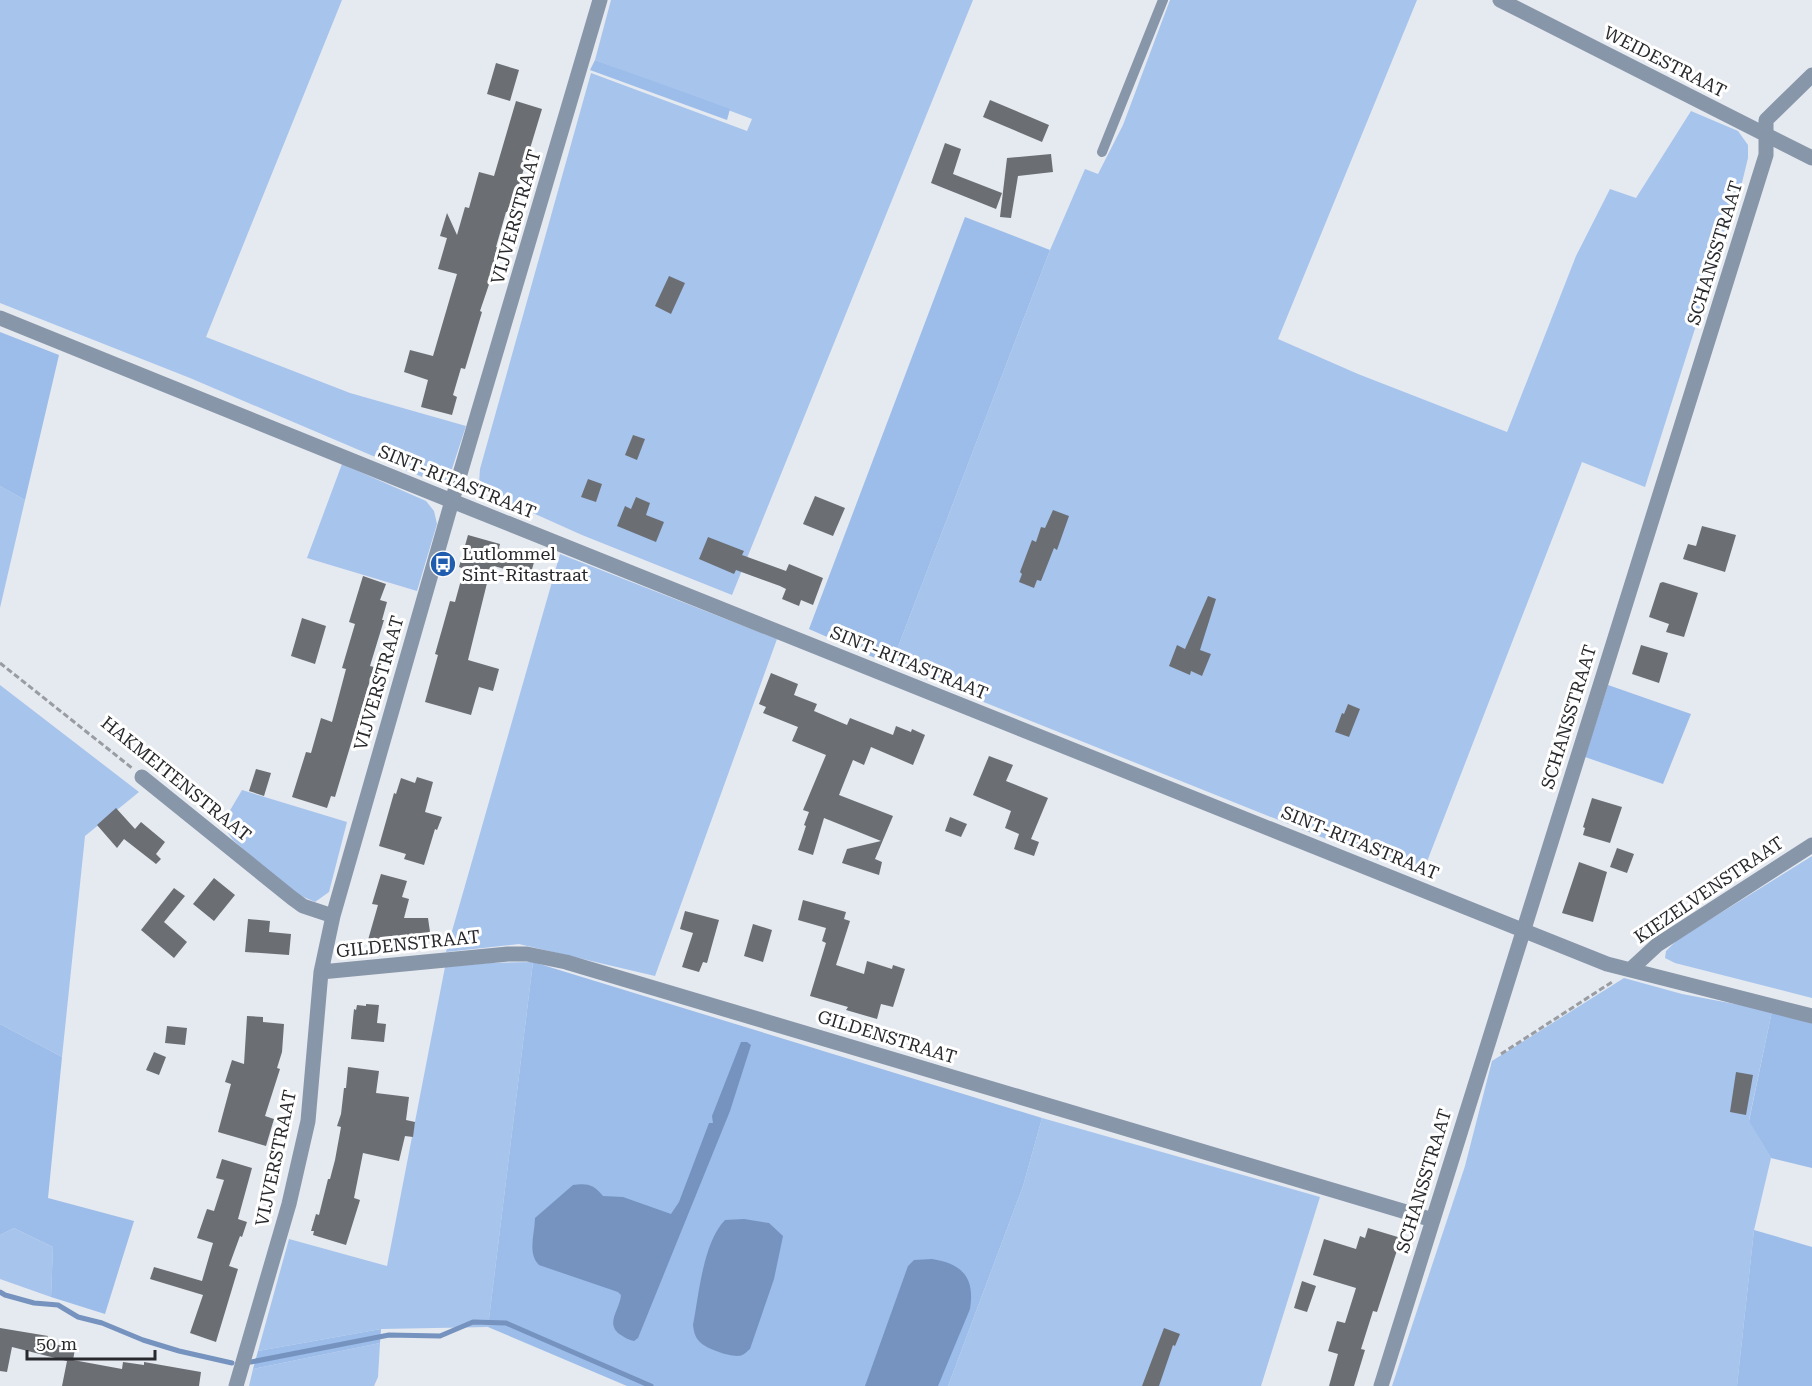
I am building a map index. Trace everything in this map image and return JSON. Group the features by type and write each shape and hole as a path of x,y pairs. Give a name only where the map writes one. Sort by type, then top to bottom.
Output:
{"street":[{"name":"VIJVERSTRAAT","path":"236,1386 289,1204 308,1122 321,972 333,916 452,501 600,0"},
{"name":"WEIDESTRAAT","path":"1500,0 1812,158"},
{"name":"SCHANSSTRAAT","path":"1382,1386 1766,155 1766,120 1812,75"},
{"name":"SINT-RITASTRAAT","path":"0,318 1607,964 1812,1016"},
{"name":"HAKMEITENSTRAAT","path":"142,777 292,898 303,906 333,916"},
{"name":"KIEZELVENSTRAAT","path":"1630,970 1657,945 1812,845"},
{"name":"GILDENSTRAAT","path":"321,972 508,954 527,954 566,962 1433,1220"}],"lane":[{"path":"1102,152 1163,0"}],"path":[{"name":"HAKMEITENSTRAAT","path":"0,663 142,777"},
{"path":"1480,1068 1630,970"}],"shaded area":[{"path":"0,0 342,0 206,337 350,393 466,426 449,478 442,483 434,482 190,378 0,303"},
{"path":"611,0 973,0 732,595 582,535 486,492 479,483 480,469 591,73 747,131 752,119 595,60"},
{"path":"1170,0 1417,0 1278,339 1358,374 1507,432 1576,256 1610,189 1636,198 1691,111 1738,131 1748,145 1748,158 1737,203 1645,487 1582,462 1421,877 891,665 1050,250 1085,169 1098,174 1123,125"},
{"path":"595,60 730,109 727,120 590,70"},
{"path":"965,217 1050,250 891,665 809,629"},
{"path":"0,332 59,355 25,500 0,486"},
{"path":"342,464 426,501 434,511 437,524 417,591 307,558"},
{"path":"0,486 25,500 0,608"},
{"path":"560,554 777,639 655,976 519,944 446,952"},
{"path":"0,685 139,792 85,836 62,1057 0,1024"},
{"path":"1608,685 1691,714 1663,784 1585,757"},
{"path":"242,790 347,822 329,892 315,902 290,891 233,840 222,824"},
{"path":"1812,856 1812,998 1675,963 1665,958 1666,951 1677,940"},
{"path":"533,962 488,1327 381,1329 258,1351 289,1239 387,1266 445,967"},
{"path":"533,962 1042,1118 1023,1186 948,1386 627,1386 488,1327"},
{"path":"1624,978 1682,994 1772,1011 1749,1120 1771,1158 1754,1230 1737,1386 1392,1386 1465,1166 1492,1061"},
{"path":"1772,1011 1812,1022 1812,1168 1771,1158 1749,1121"},
{"path":"0,1024 62,1057 48,1198 134,1221 105,1314 51,1297 53,1247 14,1228 0,1235"},
{"path":"741,1042 751,1045 730,1111 638,1338 634,1341 616,1331 614,1326 614,1316 621,1295 618,1292 539,1265 532,1249 535,1218 573,1185 578,1184 597,1189 603,1196 623,1197 671,1214 679,1202 709,1123 713,1123 712,1116"},
{"path":"1042,1118 1320,1197 1261,1386 948,1386 1023,1186"},
{"path":"744,1219 769,1223 783,1236 774,1279 750,1349 742,1355 733,1356 701,1343 696,1337 693,1325 703,1270 712,1242 725,1220"},
{"path":"14,1228 53,1247 51,1297 0,1279 0,1235"},
{"path":"1754,1230 1812,1247 1812,1386 1737,1386"},
{"path":"914,1260 943,1261 959,1269 965,1274 971,1289 970,1309 938,1386 865,1386 908,1266"},
{"path":"381,1329 380,1343 253,1369 258,1351"},
{"path":"380,1343 378,1377 374,1386 249,1386 253,1369"}],"building":[{"path":"496,63 519,70 510,101 487,94"},
{"path":"990,100 1049,125 1042,142 983,117"},
{"path":"516,101 542,109 519,185 517,184 509,212 506,212 496,247 501,249 480,311 482,312 465,369 461,368 453,395 457,397 452,415 421,407 428,380 404,372 410,350 433,356 457,274 438,269 447,238 440,236 447,213 457,235 465,207 469,208 479,172 494,176"},
{"path":"945,143 961,149 953,174 1002,193 996,209 931,183"},
{"path":"1051,154 1053,172 1018,176 1011,218 1000,217 1007,158"},
{"path":"669,276 685,283 671,314 655,306"},
{"path":"633,435 645,439 637,460 625,455"},
{"path":"588,479 602,484 596,502 581,497"},
{"path":"815,496 845,508 833,536 803,524"},
{"path":"636,497 650,503 646,515 664,522 656,542 617,526 625,506 631,509"},
{"path":"1053,510 1069,516 1057,550 1054,548 1041,581 1037,580 1034,588 1019,582 1022,574 1020,572 1032,540 1036,542 1041,527 1045,528"},
{"path":"1702,526 1736,535 1725,572 1683,559 1688,544 1696,546"},
{"path":"468,535 500,544 499,548 535,559 530,576 494,566 491,576 489,575 468,660 499,669 493,691 479,687 471,715 425,702 438,655 435,654 450,601 455,602 464,569 459,567"},
{"path":"708,537 744,551 742,555 786,571 789,564 823,578 813,605 801,600 799,606 782,599 786,589 780,586 736,570 734,574 699,559"},
{"path":"363,576 386,584 380,600 387,602 370,666 374,667 335,797 331,796 327,808 292,797 306,752 311,753 321,718 332,722 346,669 342,668 355,624 349,622"},
{"path":"1660,583 1698,593 1684,637 1666,632 1669,624 1649,617"},
{"path":"1208,596 1216,599 1200,650 1211,654 1202,676 1191,671 1190,675 1169,666 1177,645 1185,649"},
{"path":"302,618 326,626 315,664 291,656"},
{"path":"1641,645 1668,653 1659,683 1632,674"},
{"path":"771,673 798,684 794,695 817,704 814,711 847,725 850,718 893,735 896,726 911,732 912,729 925,735 913,765 871,747 864,765 853,760 839,795 893,816 875,859 882,862 879,875 842,863 847,849 881,841 824,818 813,855 798,850 809,812 803,810 826,755 792,741 798,727 763,713 766,707 759,704"},
{"path":"1348,704 1360,709 1349,737 1335,732"},
{"path":"989,756 1013,765 1006,781 1048,798 1031,839 1039,842 1034,856 1014,849 1019,834 1005,828 1011,811 973,795"},
{"path":"256,769 271,773 264,796 249,791"},
{"path":"417,777 433,782 425,812 442,817 437,830 435,829 424,865 404,859 406,854 379,846 394,793 396,794 401,778 415,783"},
{"path":"1592,798 1622,807 1610,843 1583,835 1585,828 1583,827"},
{"path":"116,808 135,829 141,822 165,842 156,854 161,859 156,864 124,839 117,848 97,825"},
{"path":"950,817 967,824 961,837 945,831"},
{"path":"1617,848 1634,854 1627,873 1610,867"},
{"path":"1579,862 1607,872 1593,922 1562,913"},
{"path":"381,874 407,881 402,897 409,899 404,918 428,918 431,939 381,944 368,940 378,905 372,904"},
{"path":"214,878 235,895 214,921 193,904"},
{"path":"174,888 185,896 164,922 187,942 174,958 141,930"},
{"path":"803,900 846,912 844,919 850,921 836,965 864,974 867,961 892,969 893,965 905,969 893,1007 881,1004 877,1019 846,1010 848,1007 810,996 826,943 822,941 826,928 798,920"},
{"path":"685,911 719,920 707,963 703,962 699,972 682,967 693,933 680,929"},
{"path":"248,919 270,921 269,932 291,934 289,955 245,952"},
{"path":"753,924 772,930 763,962 744,956"},
{"path":"366,1004 379,1005 377,1023 386,1024 384,1042 351,1039 354,1009 356,1010 357,1005 366,1006"},
{"path":"247,1016 263,1017 263,1022 284,1024 282,1052 277,1068 280,1069 265,1116 274,1119 266,1146 218,1132 231,1084 225,1082 232,1060 244,1064"},
{"path":"167,1026 187,1028 185,1045 165,1043"},
{"path":"154,1052 166,1057 159,1075 146,1070"},
{"path":"348,1067 379,1071 376,1093 409,1097 406,1120 415,1122 413,1137 405,1136 399,1161 363,1153 354,1198 360,1200 346,1245 313,1235 314,1231 311,1231 316,1214 319,1215 335,1160 341,1127 337,1126 344,1088 346,1088"},
{"path":"1736,1072 1753,1075 1746,1115 1730,1112"},
{"path":"222,1159 252,1168 238,1219 247,1222 229,1266 238,1269 216,1342 190,1333 203,1295 150,1279 154,1267 202,1281 213,1243 197,1238 207,1209 214,1211 224,1180 216,1178"},
{"path":"1368,1228 1401,1238 1377,1312 1373,1311 1361,1349 1365,1350 1354,1386 1329,1386 1338,1354 1328,1351 1337,1321 1345,1323 1356,1288 1313,1275 1324,1239 1356,1249 1360,1236 1365,1238"},
{"path":"1302,1281 1316,1286 1307,1312 1294,1308"},
{"path":"0,1328 48,1336 46,1342 75,1349 73,1360 122,1369 123,1362 144,1365 144,1362 201,1372 199,1386 62,1386 67,1361 12,1347 7,1372 0,1371"},
{"path":"1164,1328 1180,1334 1175,1346 1173,1345 1159,1386 1142,1386"}],"waterway":[{"path":"0,1292 34,1303 58,1305 78,1317 102,1323 143,1340 232,1363"},
{"path":"251,1362 389,1335 440,1336 473,1322 506,1323 651,1386"}],"place":[{"name":"Lutlommel Sint-Ritastraat","path":"443,564"}]}
